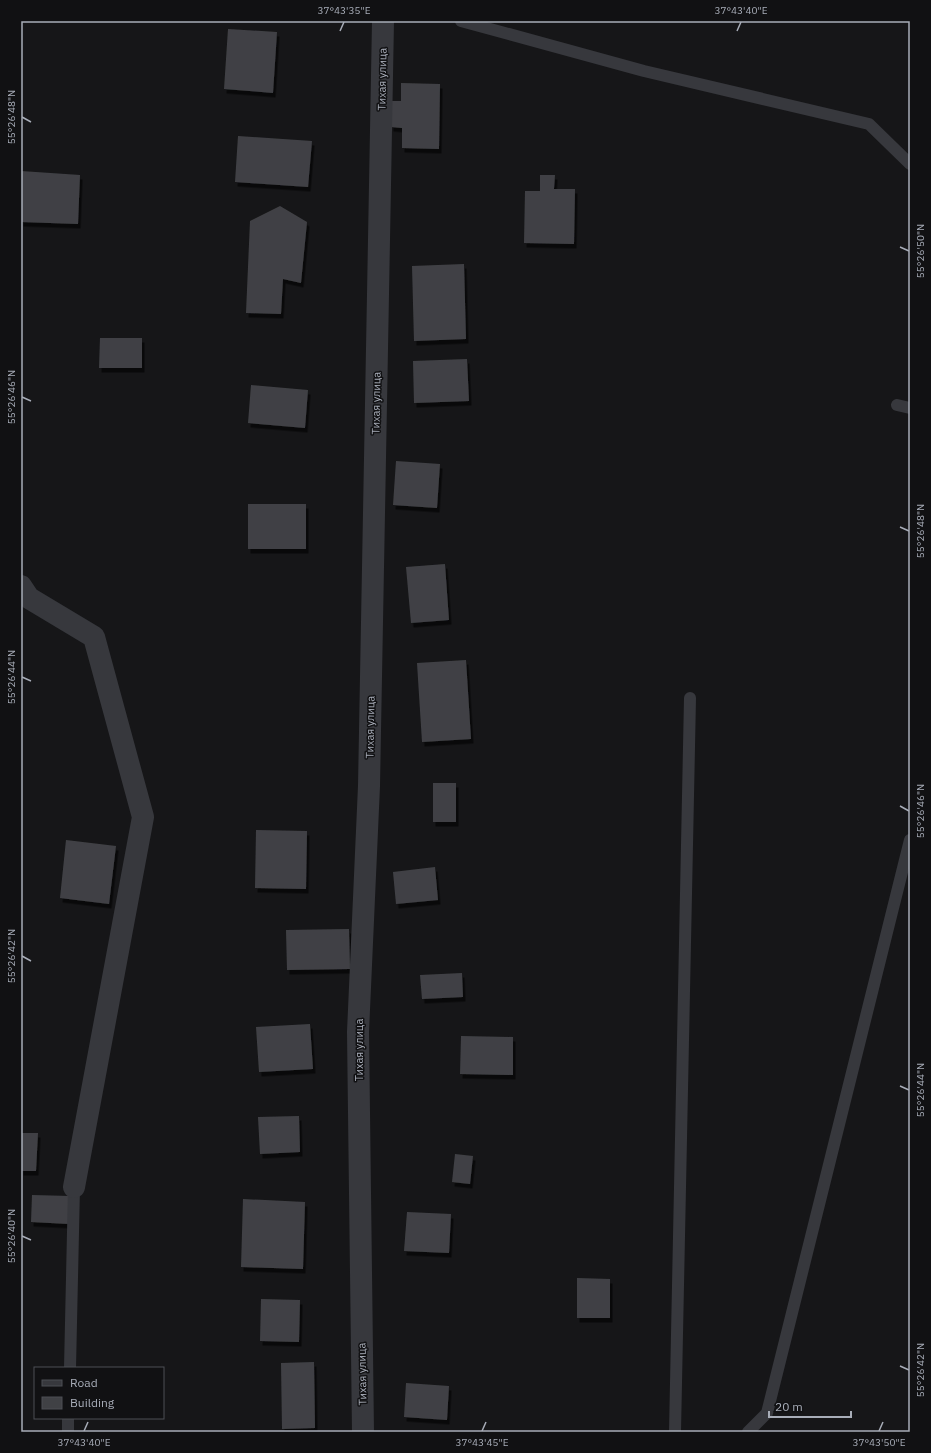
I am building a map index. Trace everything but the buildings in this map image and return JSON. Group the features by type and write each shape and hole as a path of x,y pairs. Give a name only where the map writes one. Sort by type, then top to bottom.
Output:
{"street":[{"name":"Тихая улица","path":"363,1432 358,1032 369,778 383,21"},
{"path":"25,592 94,637 143,817 74,1188"}],"lane":[{"path":"461,21 644,71 870,124 910,164"},
{"path":"897,405 910,408"},
{"path":"675,1432 690,698"},
{"path":"748,1432 767,1413 910,840"},
{"path":"70,1367 74,1188"},
{"path":"68,1419 68,1432"}]}
